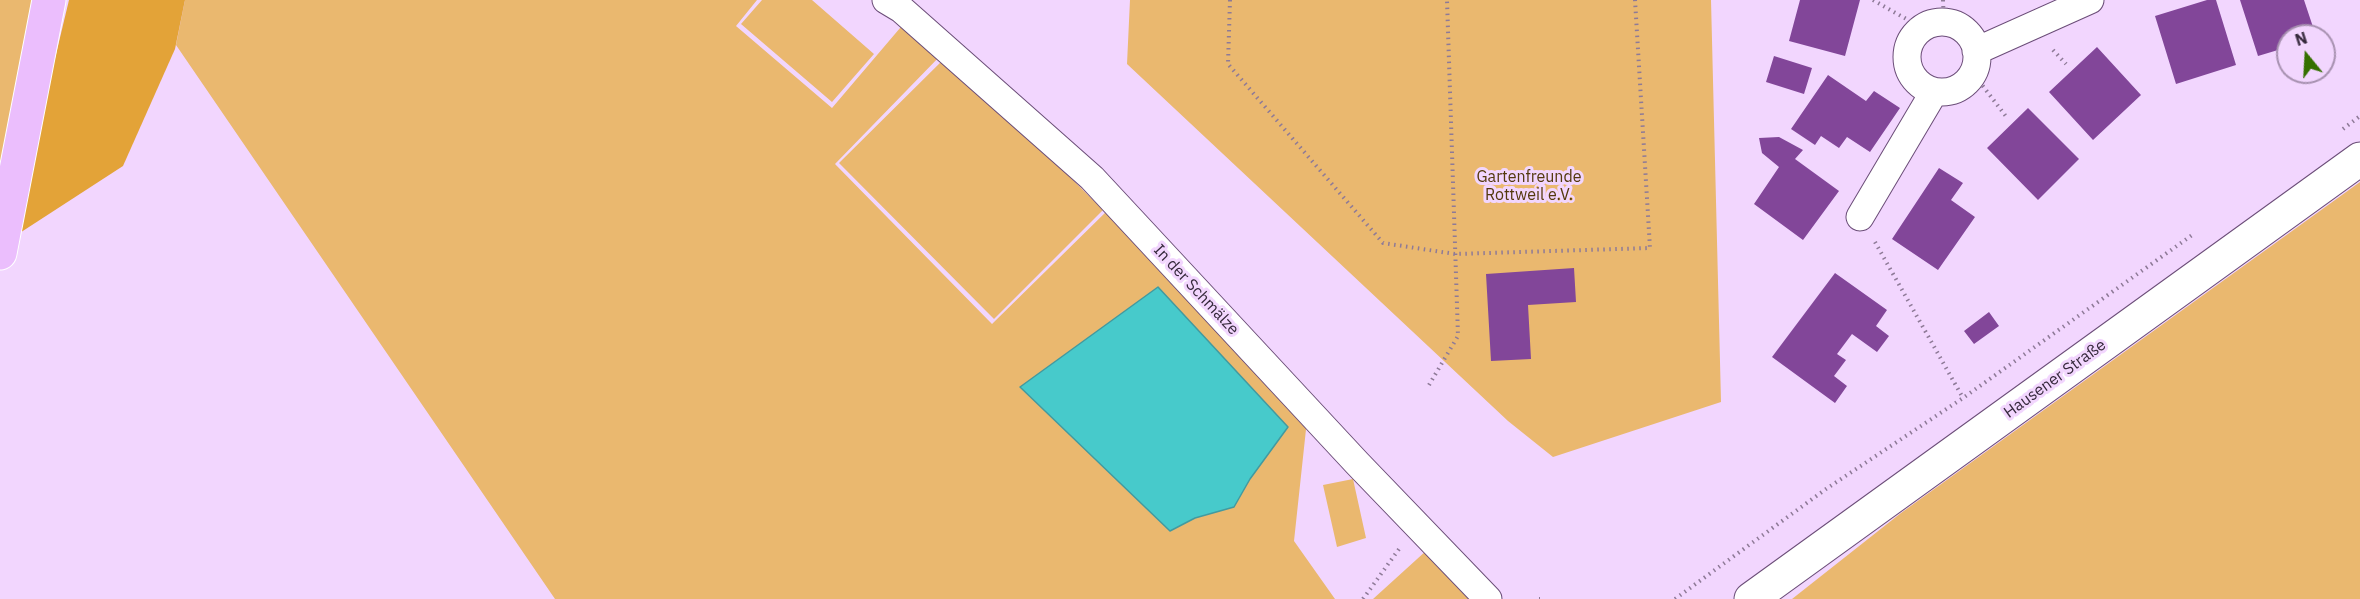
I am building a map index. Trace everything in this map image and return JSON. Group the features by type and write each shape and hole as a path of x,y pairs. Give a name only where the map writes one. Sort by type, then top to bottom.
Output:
{"main road":[{"path":"0,253 49,0"},
{"name":"Hausener Straße","path":"1751,599 2360,159"}],"street":[{"name":"In der Schmälze","path":"886,0 901,9 1092,178 1349,454 1488,599"},
{"path":"1975,62 2090,0"},
{"path":"1936,17 1965,30 1972,40 1975,62 1966,82 1957,89 1934,92 1915,80 1906,58 1913,36 1936,17"},
{"path":"1860,217 1934,92"}],"path":[{"path":"1230,0 1228,64 1383,243 1455,254 1650,248 1635,0"},
{"path":"1429,385 1458,336 1447,0"},
{"path":"1873,0 1936,17"},
{"path":"1975,62 2008,119"},
{"path":"2341,130 2360,116"},
{"path":"1860,217 1964,398"},
{"path":"1675,599 1826,489 1964,398 2196,233"},
{"path":"1363,599 1417,524"}],"green space":[{"path":"0,0 58,0 0,245"},
{"path":"185,0 757,0 736,26 832,108 906,21 943,53 835,164 992,324 1111,207 1307,420 1294,541 1335,599 555,599 176,45"},
{"path":"762,0 812,0 874,54 832,102 741,24"},
{"name":"Gartenfreunde Rottweil e.V.","path":"1130,0 1711,0 1721,402 1553,457 1508,421 1127,64"},
{"path":"948,55 1103,210 994,319 839,163"},
{"path":"2360,182 2360,599 1792,599 1901,513"},
{"path":"1353,479 1366,538 1337,547 1323,485"},
{"path":"1427,550 1470,599 1373,599"}],"shaded area":[{"path":"69,0 185,0 175,49 123,166 12,238"},
{"path":"1158,287 1288,427 1250,479 1234,507 1195,518 1170,531 1020,387"}],"building":[{"path":"1800,0 1860,0 1845,56 1789,41"},
{"path":"2207,0 2216,0 2236,65 2176,84 2155,16"},
{"path":"2240,0 2304,0 2312,24 2276,24 2276,51 2258,56"},
{"path":"2097,47 2141,95 2093,140 2049,92"},
{"path":"1774,56 1812,68 1804,94 1766,82"},
{"path":"1828,75 1866,101 1874,91 1900,108 1870,152 1847,137 1839,148 1821,136 1815,145 1791,129"},
{"path":"2028,108 2079,159 2038,200 1987,148"},
{"path":"1779,137 1803,150 1795,159 1839,191 1803,240 1754,204 1779,167 1762,153 1759,138"},
{"path":"1939,168 1963,183 1951,200 1975,217 1938,270 1892,239"},
{"path":"1574,268 1576,302 1528,305 1531,359 1491,361 1486,274"},
{"path":"1835,273 1887,310 1876,326 1889,336 1877,352 1852,334 1837,354 1846,360 1834,376 1847,386 1835,403 1772,357"},
{"path":"1989,312 1999,326 1974,344 1964,331"}]}
